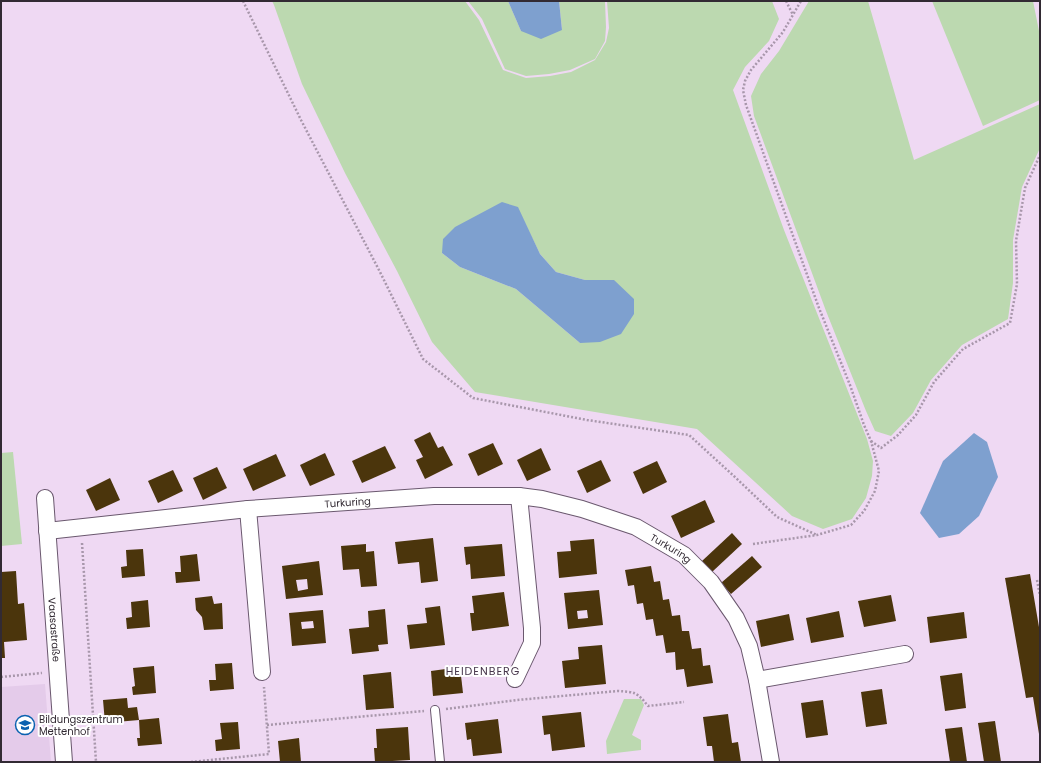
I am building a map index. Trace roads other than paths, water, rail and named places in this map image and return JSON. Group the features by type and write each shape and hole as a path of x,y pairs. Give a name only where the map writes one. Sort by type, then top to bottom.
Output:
{"street":[{"name":"Turkuring","path":"47,531 248,509 434,496 519,496 582,509 636,526 684,554 711,582 736,618 749,646 757,680 770,762"},
{"path":"515,679 532,642 532,628 519,496"},
{"name":"Vaasastraße","path":"45,498 56,671 64,762"},
{"path":"248,509 262,672"},
{"path":"757,680 905,654"}],"lane":[{"path":"435,710 440,762"}],"water":[{"path":"508,1 559,1 562,30 541,39 521,31"},
{"path":"502,202 518,207 540,254 556,272 585,280 614,280 634,299 634,314 621,334 600,342 580,343 516,289 460,267 442,253 443,239 455,227"},
{"path":"974,433 987,442 998,477 979,516 959,534 939,538 920,513 943,461"}],"place":[{"name":"Bildungszentrum Mettenhof","path":"25,725"}],"district":[{"name":"HEIDENBERG","path":"483,671"}]}
